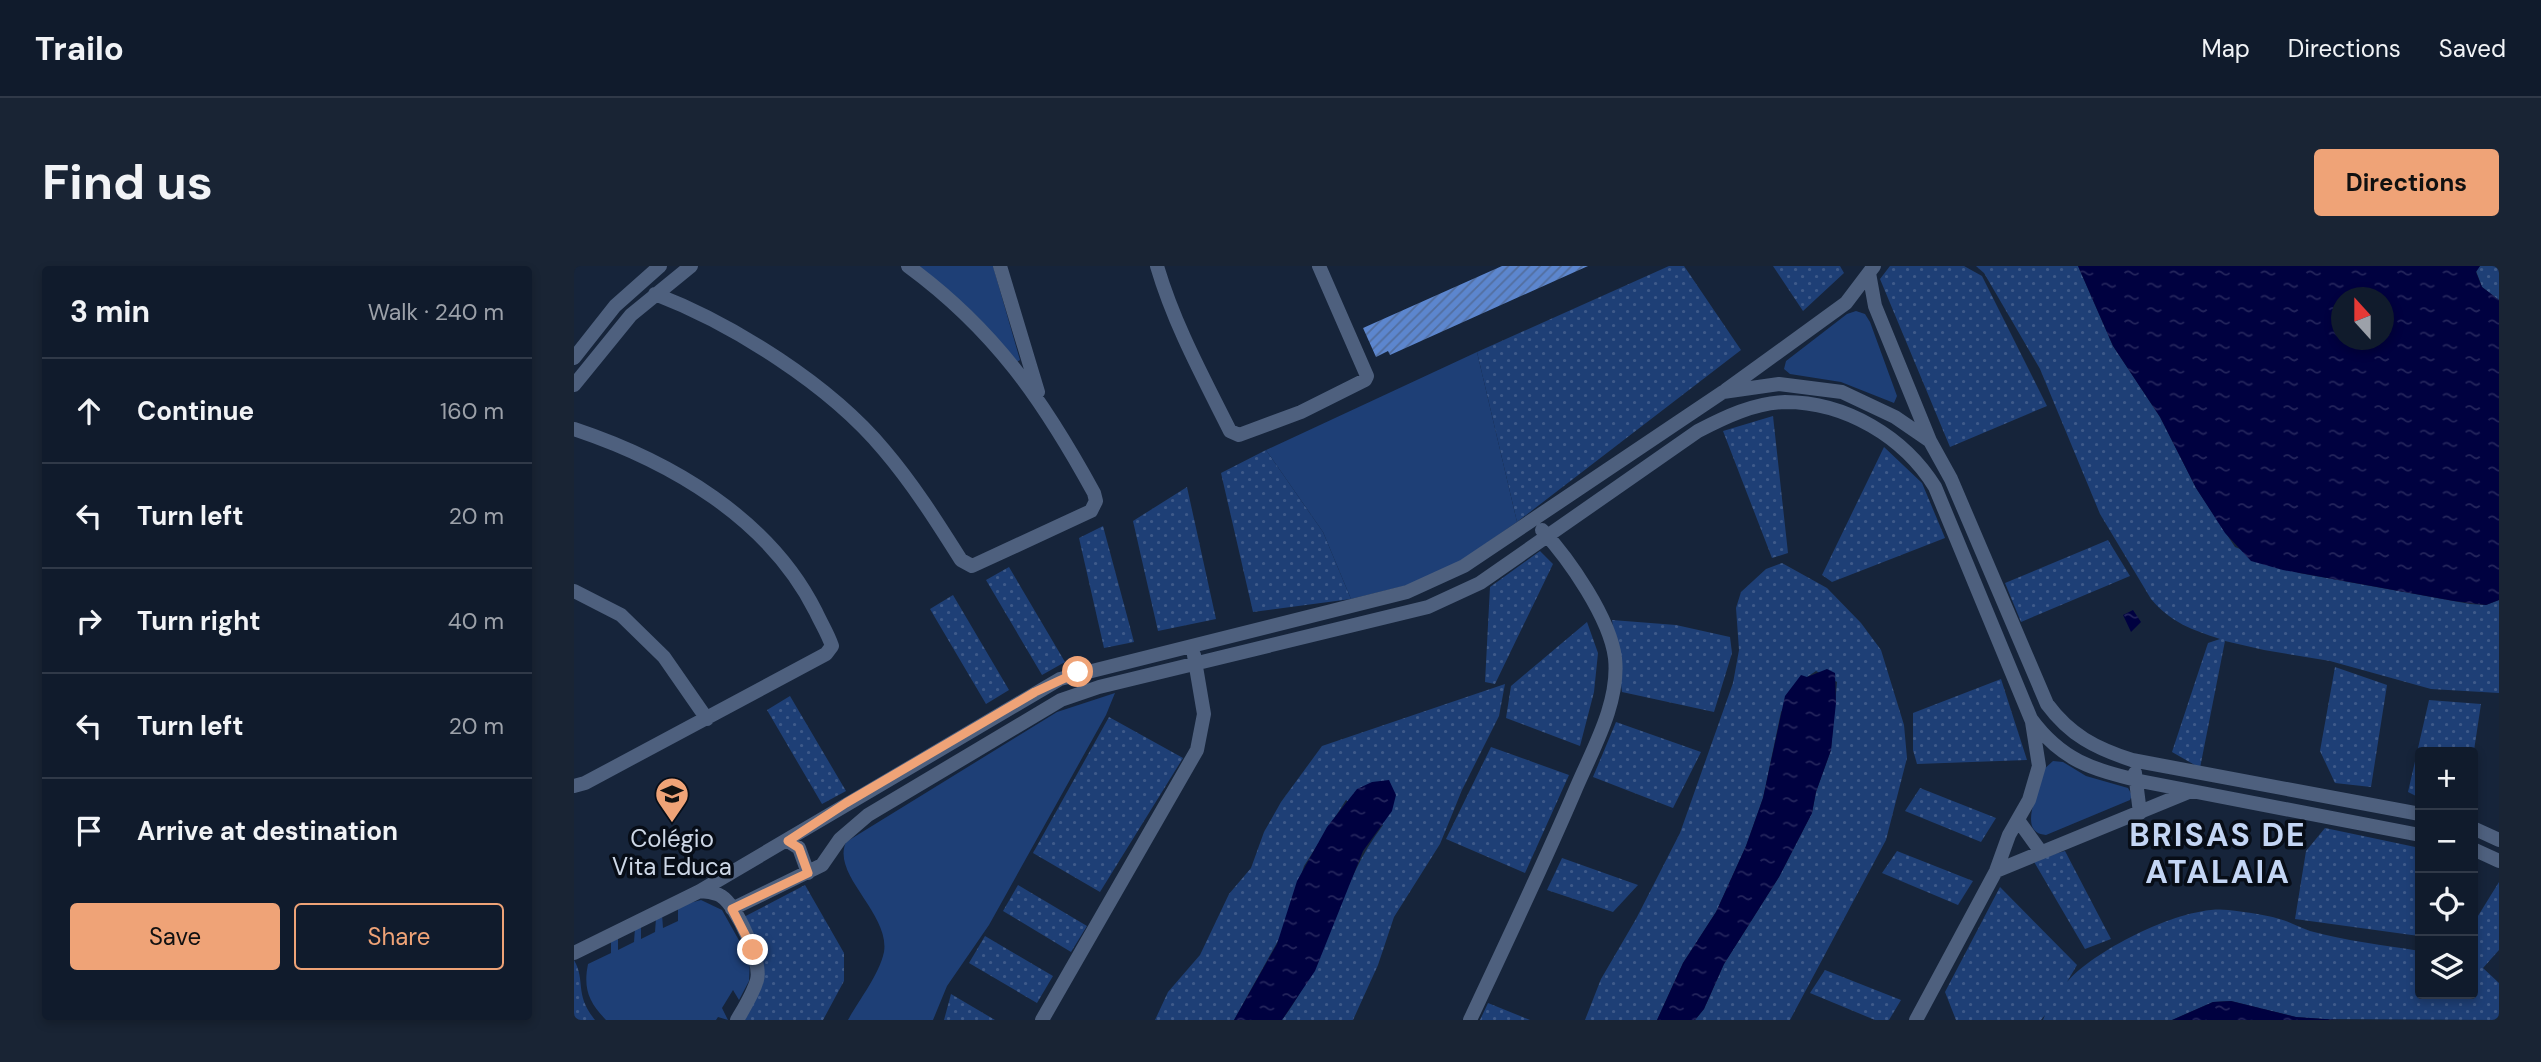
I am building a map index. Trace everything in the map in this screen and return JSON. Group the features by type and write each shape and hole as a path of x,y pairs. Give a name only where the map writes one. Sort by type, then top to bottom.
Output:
{"street":[{"path":"574,358 615,306 660,266"},
{"path":"574,385 617,331 654,295 691,266"},
{"path":"654,295 716,323 827,396 883,448 967,564 980,564 1094,506 1094,493 1040,399 986,334 942,291 908,266"},
{"path":"1000,266 1040,399"},
{"path":"1157,266 1167,300 1196,365 1230,431 1239,435 1301,412 1365,380 1367,376 1319,266"},
{"path":"574,953 700,891 1060,679 1190,644 1407,592 1464,566 1534,521 1773,356 1846,303 1872,270"},
{"path":"1872,270 1875,306 1915,398 1930,441 1951,479 2047,704 2060,721 2095,747 2132,760 2415,813"},
{"path":"1846,303 1861,301 1875,306"},
{"path":"1773,356 1785,402"},
{"path":"1723,392 1779,383 1842,392 1895,417 1930,441"},
{"path":"1882,431 1915,398"},
{"path":"732,909 822,865 840,839 868,815 1061,700 1099,687 1427,607 1480,583 1698,431 1730,414 1785,402 1835,411 1882,431 1923,468 1935,487 2031,719 2039,766 2032,792 1996,871 1916,1020"},
{"path":"574,429 622,446 673,470 721,503 769,545 807,593 831,642 826,654 707,719 574,786"},
{"path":"1470,1020 1556,835 1604,723 1614,688 1615,657 1607,630 1594,603 1534,521"},
{"path":"574,590 621,615 639,632 664,657 707,719"},
{"path":"1042,1020 1197,750 1204,714 1198,663 1190,644"},
{"path":"2031,719 2058,750 2095,770 2415,834"},
{"path":"2039,766 2058,750 2081,739"},
{"path":"2132,760 2140,813"},
{"path":"1996,871 2191,791"},
{"path":"2018,820 2041,852"},
{"path":"2478,830 2499,840"},
{"path":"788,841 799,848 808,873"},
{"path":"2478,851 2499,861"},
{"path":"700,891 722,896 732,909 758,966 757,979 737,1020"}],"shaded area":[{"path":"918,266 993,266 1020,360 1015,363"},
{"path":"1669,266 1684,266 1741,350 1517,522 1477,352"},
{"path":"1773,266 1840,266 1844,273 1803,311"},
{"path":"1890,266 1964,266 1982,276 2047,406 1950,447 1880,279"},
{"path":"1976,266 2078,266 2113,346 2160,417 2196,488 2235,547 2299,573 2470,604 2486,605 2499,600 2499,693 2431,689 2330,661 2225,641 2200,768 2172,752 2208,643 2220,639 2175,620 2151,599 2100,514 2040,369 1984,273"},
{"path":"2480,266 2499,266 2499,300 2482,287 2476,271"},
{"path":"1856,311 1865,314 1870,322 1897,396 1894,403 1841,382 1790,374 1784,369 1786,361 1847,314"},
{"path":"1477,352 1517,522 1464,559 1416,583 1351,599 1323,532 1266,450"},
{"path":"1773,416 1788,553 1772,558 1723,431"},
{"path":"1884,447 1922,483 1945,538 1832,582 1822,575"},
{"path":"1266,450 1323,532 1351,599 1253,612 1221,473"},
{"path":"1187,487 1216,619 1158,631 1133,521"},
{"path":"1103,526 1134,642 1104,648 1079,538"},
{"path":"2108,540 2130,576 2021,622 2005,583"},
{"path":"1540,551 1553,564 1495,684 1485,682 1490,587"},
{"path":"1782,563 1827,588 1861,623 1881,650 1904,725 1907,758 1886,840 1790,1020 1695,1020 1704,1009 1724,964 1779,877 1812,813 1816,792 1831,750 1837,682 1816,671 1807,677 1781,712 1763,798 1746,846 1716,912 1683,963 1657,1020 1585,1020 1601,979 1636,919 1680,833 1733,683 1739,650 1736,608 1741,592 1766,569"},
{"path":"1009,567 1065,662 1042,675 986,580"},
{"path":"953,595 1009,690 986,704 930,609"},
{"path":"1612,620 1676,625 1730,637 1732,653 1714,712 1622,692"},
{"path":"1587,622 1598,653 1594,692 1580,746 1506,718 1511,686"},
{"path":"2335,667 2387,685 2371,787 2335,783 2320,751"},
{"path":"2001,679 2027,760 1917,764 1913,750 1913,713"},
{"path":"1505,684 1499,716 1462,790 1440,844 1394,917 1378,965 1353,1020 1282,1020 1311,973 1355,872 1383,825 1346,800 1304,866 1284,930 1234,1020 1155,1020 1168,992 1200,955 1229,894 1251,868 1264,832 1281,802 1322,746"},
{"path":"1115,693 1106,715 989,925 947,986 933,1020 848,1020 873,978 884,952 878,923 846,868 846,842 1057,712"},
{"path":"790,696 846,791 822,804 767,710"},
{"path":"2429,700 2481,704 2475,747 2418,747"},
{"path":"1109,717 1183,758 1100,892 1033,853"},
{"path":"1616,722 1701,752 1673,808 1593,777"},
{"path":"1491,747 1569,775 1525,873 1446,839"},
{"path":"2053,761 2063,762 2086,776 2128,788 2132,795 2130,800 2046,835 2037,832 2032,827 2032,810 2042,771"},
{"path":"2415,761 2415,796 2408,792"},
{"path":"1920,788 1996,818 1981,842 1905,811"},
{"path":"2325,828 2415,847 2415,935 2295,919 2306,851"},
{"path":"1897,851 1973,881 1958,905 1882,873"},
{"path":"2065,851 2111,939 2085,949 2033,860"},
{"path":"1562,858 1638,885 1613,912 1547,890"},
{"path":"2499,882 2499,950 2483,968 2499,983 2499,1020 2324,1019 2296,1017 2231,1001 2213,1002 2172,1020 2043,1020 2045,1015 2041,1020 1956,1020 1945,992 2000,887 2077,965 2067,982 2097,956 2142,932 2189,914 2228,910 2273,917 2338,938 2415,950 2415,999 2478,999 2478,916"},
{"path":"805,885 844,953 844,981 823,1020 737,1020 757,979 738,920"},
{"path":"1018,885 1087,926 1071,952 1003,911"},
{"path":"701,900 722,910 750,960 749,981 739,1000 733,990 722,1008 728,1020 718,1017 716,1020 606,1020 589,995 586,981 588,964 611,953 611,940 618,937 618,950 634,942 635,928 641,925 641,939 655,932 656,918 662,914 663,928 678,921 678,906"},
{"path":"985,936 1053,976 1037,1003 969,963"},
{"path":"574,960 582,995 595,1020 574,1020"},
{"path":"1825,970 1901,1000 1889,1020 1875,1020 1810,993"},
{"path":"951,994 995,1020 944,1020"},
{"path":"1488,1003 1530,1020 1480,1020"}],"water":[{"path":"2078,266 2480,266 2476,272 2482,287 2499,300 2499,600 2486,605 2454,601 2283,570 2251,561 2225,533 2196,488 2160,417 2113,346"},
{"path":"2133,610 2141,622 2131,632 2123,615"},
{"path":"1827,669 1835,673 1836,703 1831,750 1816,792 1812,813 1779,877 1724,964 1704,1009 1695,1020 1657,1020 1683,963 1716,912 1746,846 1763,798 1785,696 1801,675 1807,677"},
{"path":"1389,780 1396,795 1392,811 1363,851 1315,971 1282,1020 1234,1020 1277,944 1297,881 1327,827 1357,789 1372,782"},
{"path":"2231,1001 2296,1017 2339,1020 2172,1020 2213,1002"}],"building":[{"path":"1502,266 1588,266 1390,355 1388,351 1376,357 1363,328"}],"place":[{"name":"Colégio Vita Educa","path":"672,824"}],"district":[{"name":"BRISAS DE ATALAIA","path":"2218,854"}],"route":[{"path":"753,950 732,909 808,873 799,848 788,841 846,803 1035,692 1078,672"}]}
